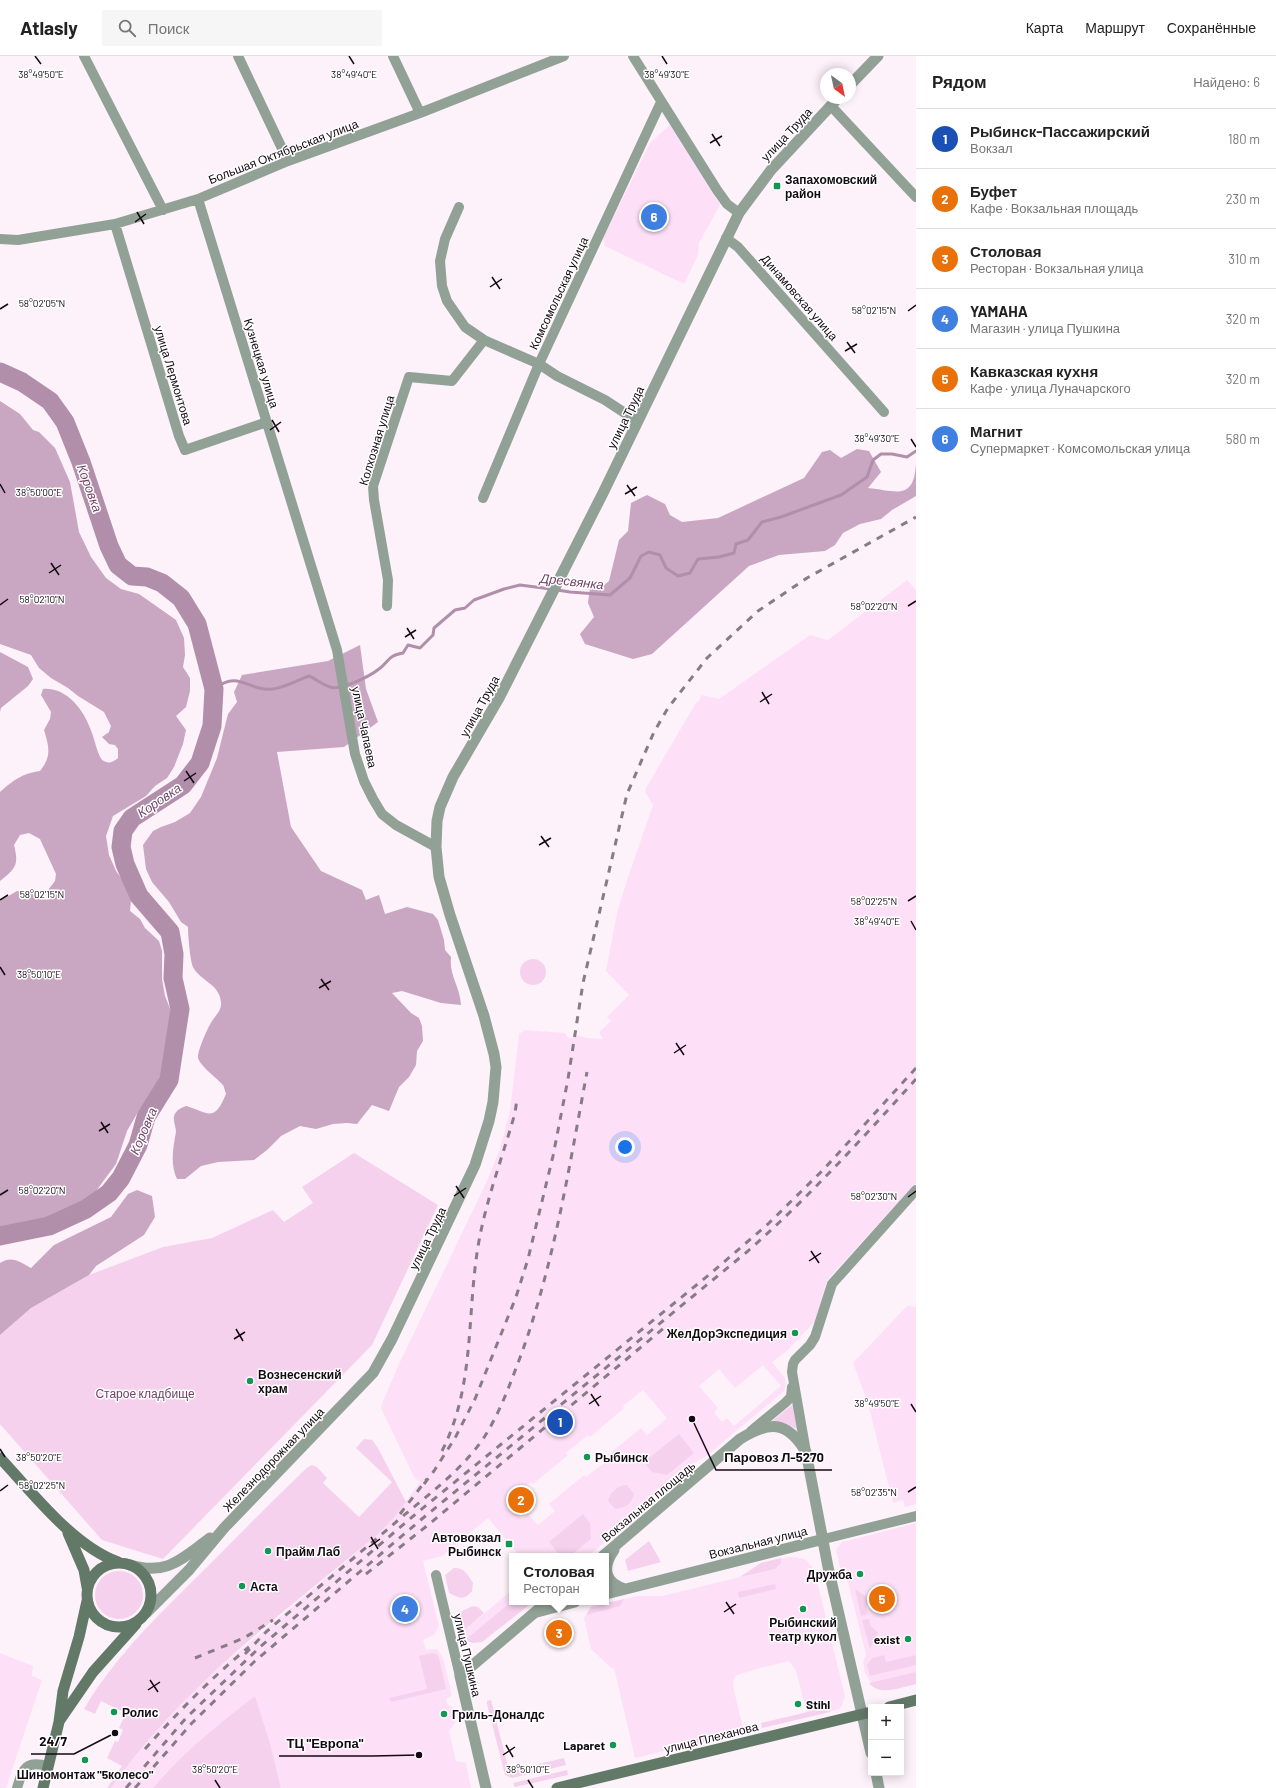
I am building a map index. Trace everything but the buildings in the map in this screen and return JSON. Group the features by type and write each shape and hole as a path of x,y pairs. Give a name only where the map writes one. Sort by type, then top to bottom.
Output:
{"main road":[{"path":"0,1458 65,1528 103,1557 130,1565 143,1573 150,1585 151,1599 146,1613 93,1672 59,1721"},
{"path":"43,1788 59,1721 63,1691 87,1601 87,1588 84,1570 65,1528"},
{"path":"87,1588 91,1578 98,1570 108,1564 118,1562"},
{"path":"87,1601 89,1609 94,1616 105,1624 122,1628 138,1621"},
{"path":"901,1704 916,1700"},
{"name":"улица Плеханова","path":"557,1788 867,1713"}],"street":[{"path":"84,56 163,210"},
{"path":"238,56 288,161"},
{"path":"393,56 420,113"},
{"name":"Большая Октябрьская улица","path":"1,239 18,240 115,224 198,199 288,161 420,113 564,56"},
{"path":"634,56 660,102 717,190 727,204 739,213"},
{"path":"856,79 878,56"},
{"name":"Комсомольская улица","path":"483,498 539,364 660,102"},
{"name":"улица Труда","path":"373,1374 392,1339 475,1165 489,1122 494,1094 496,1067 491,1038 443,894 439,877 436,847 437,821 445,793 499,698 603,493 739,213 771,170 832,104"},
{"path":"836,104 916,197"},
{"name":"Кузнецкая улица","path":"198,199 337,650"},
{"path":"459,207 445,239 440,261 442,286 447,301 465,326 484,340 539,364 557,376 605,400 637,421"},
{"name":"улица Лермонтова","path":"115,224 179,436 185,450 267,422"},
{"name":"Динамовская улица","path":"726,238 738,247 884,412"},
{"name":"Колхозная улица","path":"387,606 388,580 374,500 373,486 409,377 452,381 484,340"},
{"name":"улица Чапаева","path":"337,650 355,754 364,781 373,799 382,814 396,826 436,847"},
{"path":"740,1440 791,1397 793,1364 815,1337 832,1284 916,1190"},
{"name":"Железнодорожная улица","path":"146,1613 188,1570 224,1528 373,1374"},
{"path":"793,1382 824,1538 828,1567 867,1713 870,1740"},
{"name":"Вокзальная площадь","path":"607,1553 740,1440 761,1427 776,1426 791,1433 806,1452"},
{"name":"Вокзальная улица","path":"609,1593 916,1516"},
{"name":"Железнодорожная улица","path":"130,1565 147,1569 163,1568 182,1558 224,1528"},
{"path":"609,1557 623,1539"},
{"name":"улица Пушкина","path":"436,1575 486,1788"},
{"path":"609,1576 612,1583 625,1589"},
{"path":"460,1676 543,1605"},
{"path":"535,1612 563,1605"},
{"path":"17,1788 22,1773 29,1765 38,1763 48,1766"},
{"path":"877,1776 879,1788"}],"shaded area":[{"path":"670,125 720,205 699,243 698,255 684,284 605,246 603,238 650,143"},
{"path":"0,401 20,414 33,430 39,432 55,448 70,482 79,532 91,557 106,578 121,589 139,594 176,620 184,638 185,655 183,667 190,678 190,691 186,707 176,716 186,730 183,744 174,767 167,778 155,786 146,796 113,816 106,836 109,855 131,900 130,911 140,919 145,928 159,941 162,951 162,979 165,996 171,1011 163,1069 158,1083 146,1105 138,1112 127,1131 116,1164 93,1195 56,1217 27,1226 0,1231 0,901 17,891 28,892 47,900 48,890 55,881 56,874 40,839 29,833 20,835 14,845 16,857 15,866 10,873 0,881 0,792 18,778 40,771 44,766 48,756 48,746 44,730 50,719 51,712 41,695 43,689 51,689 66,695 78,707 92,732 98,753 102,760 112,762 116,760 118,758 118,749 115,745 109,744 102,737 109,732 111,726 104,712 51,678 39,668 31,655 0,644"},
{"path":"857,449 869,451 881,472 868,488 902,491 908,488 915,475 916,463 916,496 892,510 881,519 860,524 843,533 835,545 825,551 779,555 749,566 652,654 633,659 585,644 580,634 594,617 588,603 590,587 603,586 609,581 619,540 628,531 631,503 647,495 665,504 670,515 682,522 718,518 804,478 822,452 830,450 841,458"},
{"path":"907,580 916,590 916,1183 829,1278 815,1321 787,1351 772,1362 785,1378 786,1384 784,1391 705,1457 684,1468 637,1507 625,1525 592,1553 574,1553 591,1539 549,1542 558,1553 517,1553 488,1518 442,1556 423,1561 439,1626 434,1635 423,1640 426,1650 437,1649 443,1658 451,1692 451,1696 446,1699 448,1705 454,1708 456,1715 455,1723 449,1731 456,1761 466,1763 471,1788 281,1788 270,1743 255,1696 187,1753 153,1788 111,1788 125,1768 158,1729 205,1680 376,1536 392,1520 420,1482 414,1477 381,1408 399,1364 486,1183 500,1149 510,1111 519,1034 525,1030 565,1033 568,1038 573,1038 573,1034 587,1038 603,1039 599,1032 611,1021 607,1017 629,995 606,971 617,913 653,805 645,792 646,788 702,695 719,699 810,635 828,640","holes":["763,1365 781,1386 734,1426 727,1418 722,1422 714,1412 718,1408 699,1386 719,1369 735,1388","643,1390 667,1418 647,1435 641,1428 607,1456 609,1459 586,1477 584,1475 549,1504 555,1511 538,1525 528,1514 522,1519 517,1513 521,1510 511,1498 531,1482 533,1484 568,1455 566,1453 588,1435 590,1437 624,1408 623,1406"]},
{"path":"360,645 366,689 378,722 344,747 277,752 291,827 321,871 362,890 366,900 379,895 385,914 407,907 433,914 438,920 444,940 445,950 451,957 453,976 459,992 461,1005 441,1003 402,991 392,993 411,1013 419,1018 422,1026 423,1041 417,1051 416,1065 409,1077 399,1087 389,1111 372,1105 357,1124 333,1124 316,1129 300,1126 281,1136 254,1160 218,1162 201,1166 185,1179 177,1179 173,1168 173,1150 176,1132 174,1116 176,1112 186,1106 210,1114 218,1109 226,1094 223,1085 206,1069 198,1058 203,1040 210,1024 220,1010 221,1002 217,990 200,976 193,967 190,953 188,927 181,922 169,902 152,882 146,869 143,845 153,831 175,822 190,813 201,797 217,758 228,714 237,702 234,692 242,675 328,661"},
{"path":"0,652 28,667 33,679 28,686 1,708 0,712"},
{"path":"137,1190 152,1196 155,1217 144,1235 96,1266 89,1275 31,1308 0,1335 0,1263 12,1259 31,1268 54,1245 111,1217 128,1194"},
{"path":"907,1306 916,1307 916,1504 905,1507 903,1500 893,1503 868,1403 853,1363"},
{"path":"916,1523 916,1684 882,1690 873,1686 865,1673 863,1661 866,1655 848,1582 842,1577 836,1550 842,1542"},
{"path":"789,1557 801,1558 806,1560 814,1569 845,1696 842,1705 839,1709 808,1717 796,1671 789,1661 760,1668 737,1675 734,1678 733,1686 744,1732 635,1758 614,1668 611,1668 591,1649 584,1618 591,1607 609,1605 609,1603 637,1596 662,1596 740,1577 761,1563"},
{"path":"509,1593 509,1603 465,1640 460,1634"},
{"path":"0,1653 33,1666 32,1676 42,1680 6,1788 0,1788"}],"green space":[{"path":"533,959 542,963 546,972 542,981 533,985 524,981 520,972 524,963"},
{"name":"Старое кладбище","path":"354,1153 438,1205 372,1345 163,1559 102,1540 0,1424 0,1335 31,1308 89,1275 163,1247 212,1238 273,1210 284,1222 313,1203 302,1187"},
{"path":"793,1404 799,1430 784,1423 770,1423"},
{"path":"679,1434 694,1453 667,1475 652,1472 644,1462"},
{"path":"364,1439 372,1440 378,1448 406,1502 392,1520 376,1536 270,1623 201,1684 139,1751 111,1788 107,1788 122,1766 107,1758 115,1741 118,1742 123,1730 119,1728 126,1713 101,1701 95,1714 84,1709 97,1689 126,1651 158,1616 270,1503 308,1467 312,1465 317,1467 327,1478 323,1483 359,1517 392,1482 356,1448"},
{"path":"627,1485 634,1494 631,1500 628,1505 615,1509 608,1501 611,1495 617,1488"},
{"path":"583,1514 590,1523 591,1539 574,1553 558,1553 549,1542"},
{"path":"649,1541 661,1562 628,1571 625,1560"},
{"path":"781,1558 781,1563 775,1569 740,1577 761,1563"},
{"path":"454,1568 463,1570 473,1583 472,1591 461,1598 449,1593 445,1575"},
{"path":"119,1571 128,1573 136,1578 141,1586 143,1595 141,1604 136,1612 128,1617 119,1619 110,1617 102,1612 97,1604 95,1595 97,1586 102,1578 110,1573"},
{"path":"775,1584 776,1589 739,1598 738,1592"},
{"path":"855,1589 870,1599 866,1607 868,1614 861,1616"},
{"path":"624,1599 620,1606 586,1615 591,1607 609,1605 609,1603"},
{"path":"509,1603 509,1605 529,1605 482,1642 473,1643 465,1640"},
{"path":"473,1606 478,1607 484,1613 460,1634 456,1617 462,1611"},
{"path":"869,1619 870,1625 878,1633 870,1649 862,1620"},
{"path":"432,1653 437,1654 439,1658 446,1689 391,1702 389,1698 427,1689 419,1656"},
{"path":"884,1655 886,1662 916,1655 916,1665 870,1676 867,1665 872,1658"},
{"path":"916,1672 916,1684 898,1689 879,1689 869,1683"},
{"path":"255,1696 270,1743 281,1788 153,1788 189,1751"},
{"path":"491,1700 509,1771 564,1758 566,1765 512,1778 505,1775 487,1704 487,1701"},
{"path":"829,1707 830,1712 762,1728 761,1723"},
{"path":"743,1727 744,1732 677,1749 676,1744"},
{"path":"567,1770 568,1775 515,1787 513,1783"}],"waterway":[{"name":"Коровка","path":"0,372 22,382 50,401 65,422 81,462 109,546 118,565 132,576 147,577 162,583 181,598 197,624 214,689 212,726 200,763 183,785 132,818 123,831 121,847 125,864 139,896 170,932 174,954 173,978 180,1009 169,1080 146,1117 138,1145 121,1178 109,1193 86,1209 49,1226 0,1236"},
{"name":"Дресвянка","path":"557,590 610,595 630,578 641,556 649,552 660,555 666,568 678,576 690,573 698,559 719,557 734,553 736,544 748,540 762,522 781,517 841,495 867,477 873,460 881,454 892,454 907,457 916,451"},
{"name":"Дресвянка","path":"214,689 223,683 231,681 238,681 264,689 273,689 286,686 309,676 330,687 335,688 348,685 375,672 391,657 403,653 408,645 420,648 433,635 434,628 455,610 465,608 474,600 520,585 551,589"}],"railway":[{"path":"424,1484 455,1438 475,1399 516,1297 528,1259 553,1156 568,1079 583,983 627,794 654,732 668,708 707,658 758,611 807,578 916,517"},
{"path":"126,1788 186,1718 260,1647 418,1512 710,1274 768,1224 824,1169 916,1068"},
{"path":"245,1654 266,1632 446,1480 475,1450 495,1419 521,1355 543,1286 560,1215 587,1072"},
{"path":"135,1788 192,1723 255,1661 423,1518 748,1251 834,1168 916,1079"},
{"path":"442,1451 460,1403 468,1354 474,1278 480,1235 515,1113 517,1099"},
{"path":"366,1574 428,1525 665,1327"},
{"path":"400,1514 427,1479"},
{"path":"195,1658 244,1638 273,1620"},
{"path":"145,1749 195,1696 249,1647"}],"place":[{"name":"Запахомовский район","path":"777,186"},
{"name":"Магнит","path":"654,217"},
{"name":"ЖелДорЭкспедиция","path":"795,1333"},
{"name":"Вознесенский храм","path":"250,1381"},
{"name":"Паровоз Л-5270","path":"692,1419"},
{"name":"Рыбинск-Пассажирский","path":"560,1422"},
{"name":"Рыбинск","path":"587,1457"},
{"name":"Буфет","path":"521,1500"},
{"name":"Автовокзал Рыбинск","path":"509,1544"},
{"name":"Прайм Лаб","path":"268,1551"},
{"name":"Дружба","path":"860,1574"},
{"name":"Аста","path":"242,1586"},
{"name":"Кавказская кухня","path":"882,1599"},
{"name":"YAMAHA","path":"405,1609"},
{"name":"Рыбинский театр кукол","path":"803,1609"},
{"name":"Столовая","path":"559,1633"},
{"name":"exist","path":"908,1639"},
{"name":"Stihl","path":"798,1704"},
{"name":"Ролис","path":"114,1712"},
{"name":"Гриль-Доналдс","path":"444,1714"},
{"name":"24/7","path":"115,1733"},
{"name":"Laparet","path":"613,1745"},
{"name":"ТЦ \"Европа\"","path":"419,1755"},
{"name":"Шиномонтаж \"5колесо\"","path":"85,1760"}]}
